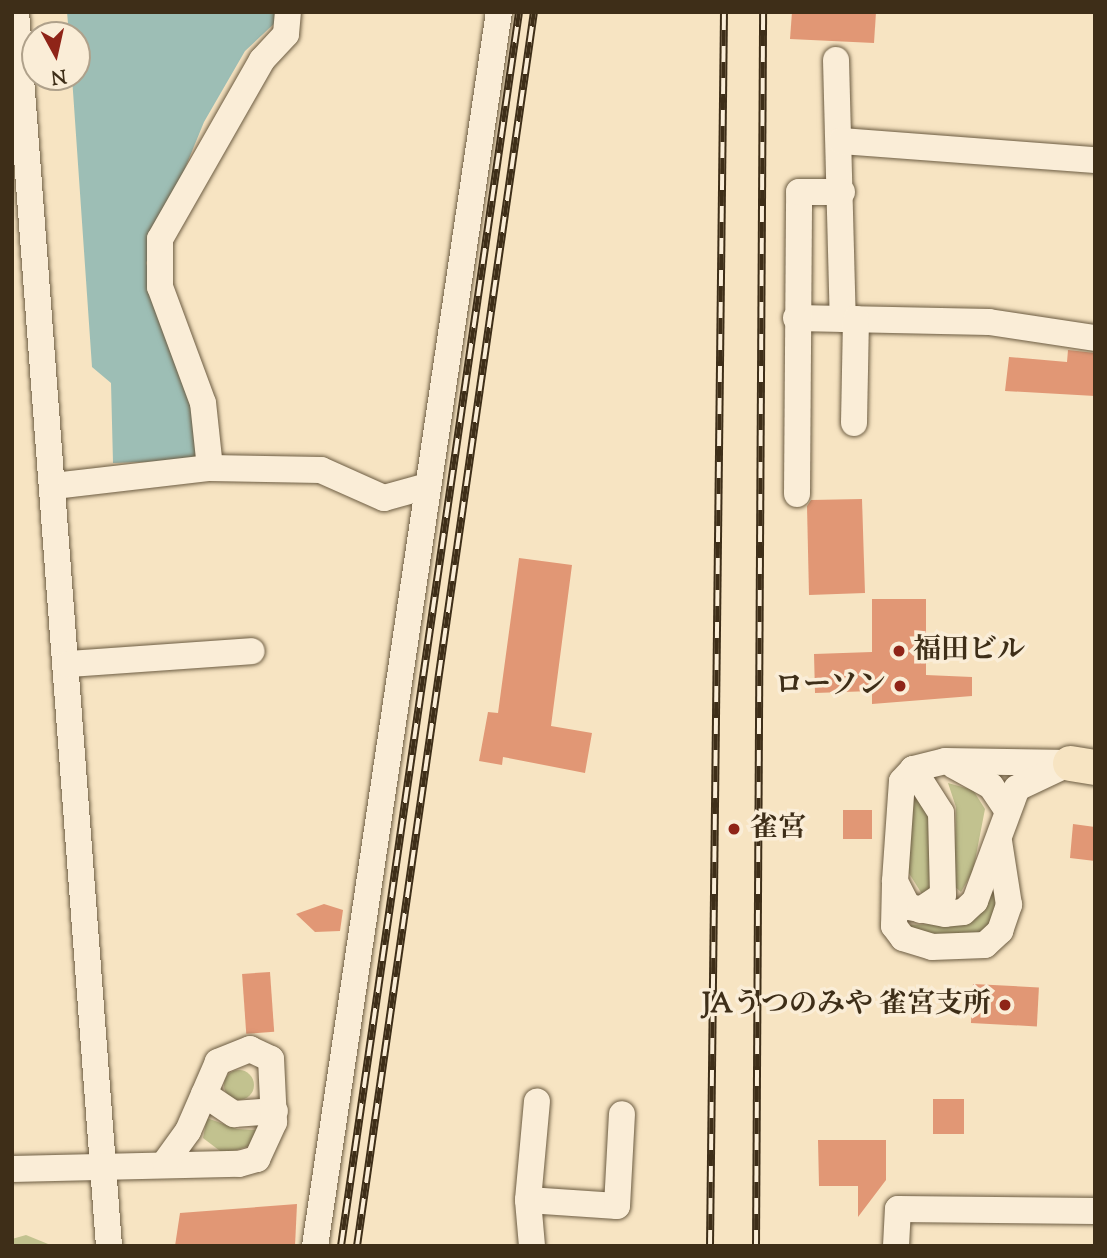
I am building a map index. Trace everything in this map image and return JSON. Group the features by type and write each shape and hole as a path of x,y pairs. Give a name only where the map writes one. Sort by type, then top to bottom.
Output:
{"street":[{"path":"16,12 68,664 108,1246"},
{"path":"210,468 203,402 160,287 160,239 262,60 286,33 288,12"},
{"path":"315,1246 499,12"},
{"path":"835,60 855,424"},
{"path":"841,141 1095,160"},
{"path":"797,494 796,318 799,192 842,192"},
{"path":"796,318 989,322 1095,338"},
{"path":"54,486 210,468 321,470 384,498 427,486"},
{"path":"68,664 253,651"},
{"path":"945,761 990,786 1006,808"},
{"path":"999,839 1009,905 1000,931 985,945 932,947 903,938 894,926 896,796 914,769 945,761 1083,765"},
{"path":"895,881 908,907 963,912 975,901 999,839 1006,808 1017,788 1037,774 1083,765"},
{"path":"914,769 941,813 943,895 921,910"},
{"path":"12,1169 104,1163 239,1164 257,1159 267,1144 275,1111 276,1069 264,1053 250,1049 218,1062 199,1106 165,1163"},
{"path":"532,1246 528,1200 537,1101"},
{"path":"199,1106 234,1114 275,1111"},
{"path":"199,1106 195,1137 217,1159 239,1164"},
{"path":"528,1200 617,1206 622,1114"},
{"path":"896,1246 898,1209 1095,1211"}],"green space":[{"path":"948,783 973,790 985,809 973,871 961,892 954,886 956,807"},
{"path":"915,798 931,813 930,890 922,894 905,867 910,802"},
{"path":"994,892 996,913 983,936 939,939 907,925 960,923"},
{"path":"239,1070 249,1075 254,1085 249,1095 239,1100 229,1095 224,1085 229,1075"},
{"path":"207,1118 237,1129 257,1130 249,1146 224,1154 203,1138"},
{"path":"26,1235 53,1246 12,1246 12,1239"}],"water":[{"path":"67,12 278,12 278,20 245,51 204,122 146,263 195,402 199,460 113,463 111,383 92,367 73,91 91,91 91,21 68,21"}],"building":[{"path":"792,12 876,12 874,43 790,39"},
{"path":"1068,350 1095,353 1095,396 1005,391 1009,357 1067,362"},
{"path":"862,499 865,593 809,595 807,506 811,500"},
{"path":"519,558 572,565 551,726 592,733 585,773 503,757 502,765 479,761 488,712 498,713"},
{"name":"福田ビル","path":"872,599 926,599 926,675 972,677 972,696 872,704 872,691 815,693 814,654 872,652"},
{"path":"843,810 872,810 872,839 843,839"},
{"path":"1073,824 1095,827 1095,861 1070,858"},
{"path":"324,904 343,910 340,931 315,932 296,914"},
{"path":"270,972 274,1032 246,1034 242,974"},
{"name":"JAうつのみや 雀宮支所","path":"973,984 1039,987 1037,1026 971,1023"},
{"path":"933,1099 964,1099 964,1134 933,1134"},
{"path":"818,1140 886,1140 886,1180 858,1217 858,1186 819,1186"},
{"path":"297,1204 295,1246 175,1246 180,1213"}],"railway":[{"path":"341,1246 519,12"},
{"path":"357,1246 534,12"},
{"path":"710,1246 724,12"},
{"path":"756,1246 763,12"}],"place":[{"name":"福田ビル","path":"899,651"},
{"name":"ローソン","path":"900,686"},
{"name":"雀宮","path":"734,829"},
{"name":"JAうつのみや 雀宮支所","path":"1005,1005"}]}
